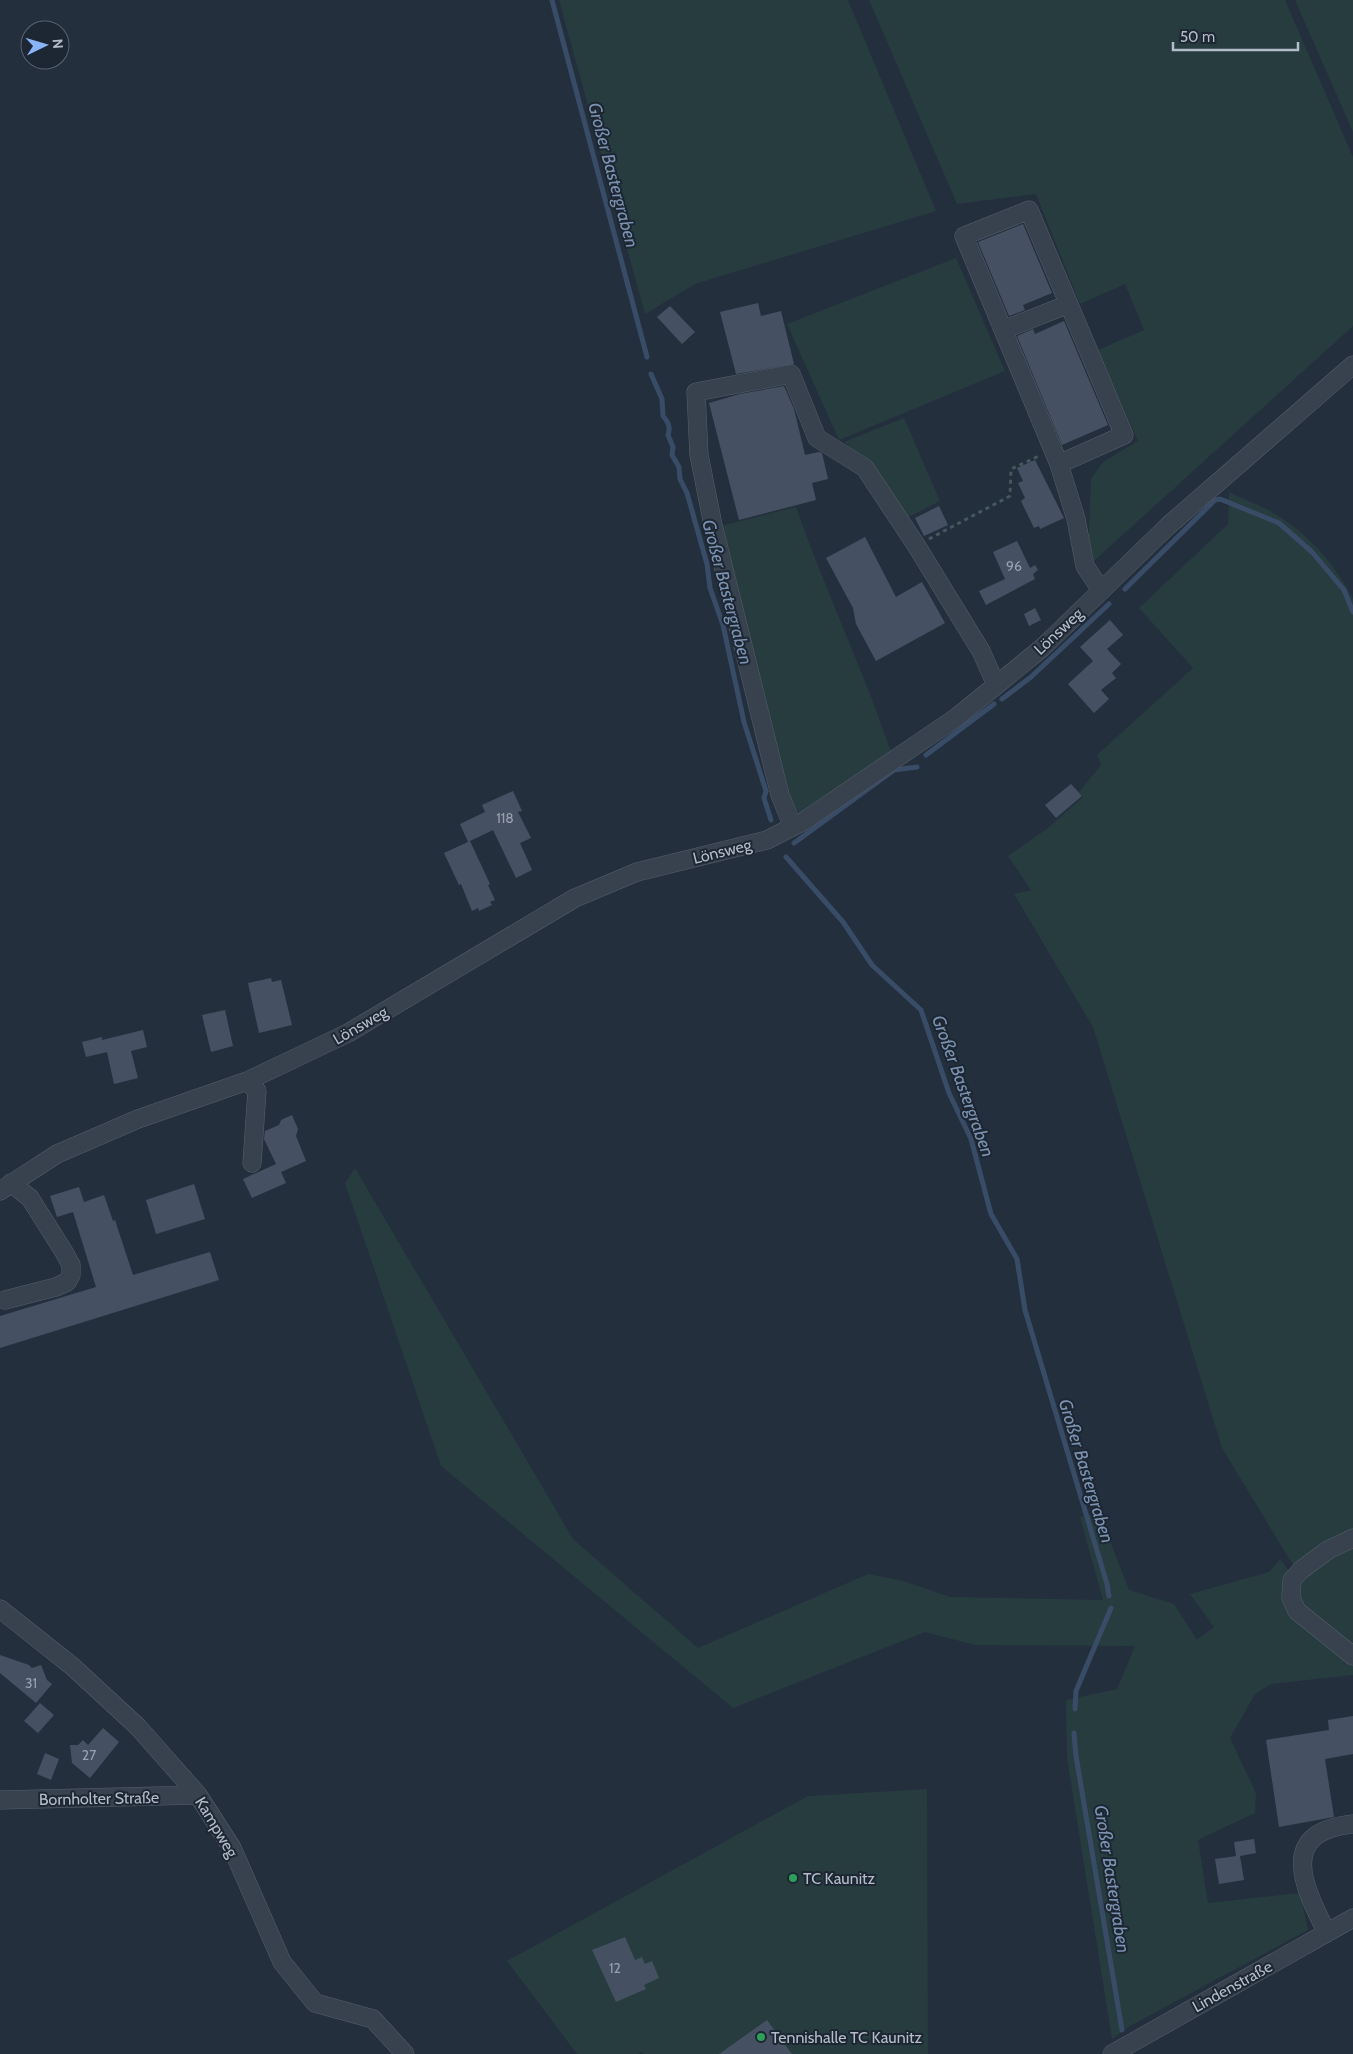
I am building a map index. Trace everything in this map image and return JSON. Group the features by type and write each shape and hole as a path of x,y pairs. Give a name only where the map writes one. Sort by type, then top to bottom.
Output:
{"street":[{"path":"1059,464 1124,435 1029,210 964,236 1059,464 1076,519 1085,566 1101,590"},
{"path":"1003,330 1069,304"},
{"name":"Lönsweg","path":"6,1187 57,1154 138,1119 247,1081 348,1033 575,898 637,872 767,840 804,821 957,717 1042,648 1169,525 1353,366"},
{"path":"793,826 780,795 717,544 700,456 696,392 791,374 817,438 865,468 916,546 981,652 996,685"},
{"path":"247,1081 257,1091 252,1163"},
{"path":"5,1300 56,1287 66,1282 72,1274 71,1265 64,1252 30,1198 6,1187"},
{"path":"1353,1538 1328,1550 1301,1570 1292,1580 1291,1598 1297,1611 1353,1656"},
{"name":"Kampweg","path":"0,1609 72,1666 138,1727 198,1795 232,1848 282,1962 315,2003 373,2019 405,2054"},
{"name":"Bornholter Straße","path":"0,1800 198,1795"},
{"path":"1327,1933 1312,1903 1304,1876 1302,1855 1306,1844 1316,1835 1336,1827 1353,1824"},
{"name":"Lindenstraße","path":"1112,2054 1353,1918"}],"path":[{"path":"916,546 1010,496 1011,469 1036,457 1059,464"}],"green space":[{"path":"559,0 848,0 936,211 695,284 645,314"},
{"path":"869,0 1285,0 1353,157 1353,326 1095,560 1088,557 1091,479 1103,462 1138,441 1098,350 1144,330 1125,284 1080,304 1036,194 957,204"},
{"path":"1295,0 1353,0 1353,132"},
{"path":"956,258 1005,371 839,440 787,324"},
{"path":"904,418 940,501 903,520 871,466 844,442"},
{"path":"1229,492 1274,513 1313,543 1331,564 1353,599 1353,1533 1296,1570 1222,1448 1093,1027 1014,894 1031,890 1008,856 1048,828 1083,797 1079,792 1101,765 1097,755 1193,668 1139,608 1228,524"},
{"path":"796,507 891,752 801,816 786,793 717,527"},
{"path":"355,1168 573,1539 698,1648 868,1574 903,1581 950,1597 1103,1600 1080,1517 1099,1513 1129,1590 1174,1604 1197,1640 1214,1627 1190,1594 1269,1572 1280,1559 1296,1580 1331,1556 1353,1546 1353,1675 1271,1684 1255,1694 1230,1738 1256,1793 1255,1813 1198,1840 1208,1903 1300,1893 1308,1930 1130,2026 1112,2039 1067,1758 1066,1700 1117,1689 1135,1646 975,1645 925,1632 733,1708 441,1466 345,1183"},
{"name":"TC Kaunitz","path":"927,1789 928,2054 643,2054 642,2052 637,2054 577,2054 507,1961 808,1796"}],"building":[{"path":"1023,224 1052,293 1023,305 1025,310 1009,316 978,242"},
{"path":"758,303 761,316 781,311 794,364 736,374 720,312"},
{"path":"670,306 695,332 682,344 657,317"},
{"path":"1064,321 1108,425 1062,445 1017,336 1033,329 1035,334"},
{"path":"784,386 794,409 805,455 822,453 828,479 812,483 816,500 739,520 709,403 740,394"},
{"path":"1035,460 1064,518 1040,529 1039,526 1034,528 1021,501 1025,498 1018,483 1023,481 1017,468"},
{"path":"939,506 948,525 924,536 915,518"},
{"path":"865,537 896,597 922,582 945,623 876,661 856,624 853,608 826,558"},
{"path":"1017,541 1030,568 1035,565 1038,570 1033,574 1035,579 986,605 979,591 1005,579 993,552"},
{"path":"1035,608 1041,620 1029,626 1024,614"},
{"path":"1110,620 1123,635 1107,649 1121,664 1112,673 1116,678 1101,690 1109,699 1094,713 1068,684 1093,661 1080,647"},
{"path":"1071,784 1082,796 1056,818 1045,805"},
{"path":"513,791 522,811 518,812 531,838 520,843 532,870 516,878 493,830 468,842 460,824 485,812 482,805"},
{"path":"470,841 490,884 488,885 495,900 490,902 492,905 479,911 478,908 472,911 461,884 459,885 444,853"},
{"path":"271,978 272,982 281,980 292,1025 259,1033 248,983"},
{"path":"225,1010 233,1046 211,1052 202,1015"},
{"path":"143,1030 147,1047 131,1051 138,1078 114,1084 107,1052 86,1057 82,1042 102,1037 102,1040"},
{"path":"292,1115 298,1129 296,1136 306,1161 281,1172 286,1183 252,1198 243,1179 276,1164 264,1139 265,1131 279,1125 281,1120"},
{"path":"194,1184 205,1219 156,1234 146,1200"},
{"path":"79,1187 84,1202 104,1195 113,1221 115,1220 133,1275 210,1252 219,1280 0,1348 0,1316 96,1287 73,1212 57,1217 50,1196"},
{"path":"0,1655 29,1665 32,1668 41,1665 47,1680 52,1684 36,1703 0,1673"},
{"path":"40,1703 54,1715 38,1733 24,1721"},
{"path":"1353,1716 1353,1754 1325,1759 1334,1817 1279,1827 1266,1740 1329,1730 1328,1720"},
{"path":"103,1728 119,1742 90,1778 72,1763 70,1745 78,1745 83,1740 88,1745"},
{"path":"45,1753 59,1759 51,1780 37,1774"},
{"path":"1254,1839 1256,1853 1240,1856 1244,1880 1219,1884 1215,1859 1236,1856 1234,1842"},
{"path":"625,1937 635,1960 642,1957 645,1964 652,1961 659,1978 644,1985 646,1989 616,2002 592,1950"},
{"name":"Tennishalle TC Kaunitz","path":"767,2020 792,2054 719,2054"}],"waterway":[{"name":"Großer Bastergraben","path":"552,0 647,357"},
{"name":"Großer Bastergraben","path":"651,374 662,399 663,416 668,425 668,435 673,447 672,455 679,467 680,479 687,493 707,564 710,588 723,625 744,722 766,791 764,798 771,820"},
{"path":"1125,589 1215,500 1220,499 1279,523 1312,552 1344,590 1353,612"},
{"path":"1002,699 1031,677 1109,604"},
{"path":"926,755 994,704"},
{"path":"794,843 894,770 917,767"},
{"name":"Großer Bastergraben","path":"786,857 843,922 872,965 921,1010 949,1093 971,1139 991,1214 1017,1259 1025,1310 1109,1596"},
{"name":"Großer Bastergraben","path":"1075,1709 1076,1691 1111,1608"},
{"name":"Großer Bastergraben","path":"1074,1733 1076,1756 1122,2030"}],"place":[{"name":"TC Kaunitz","path":"793,1878"},
{"name":"Tennishalle TC Kaunitz","path":"761,2037"}]}
